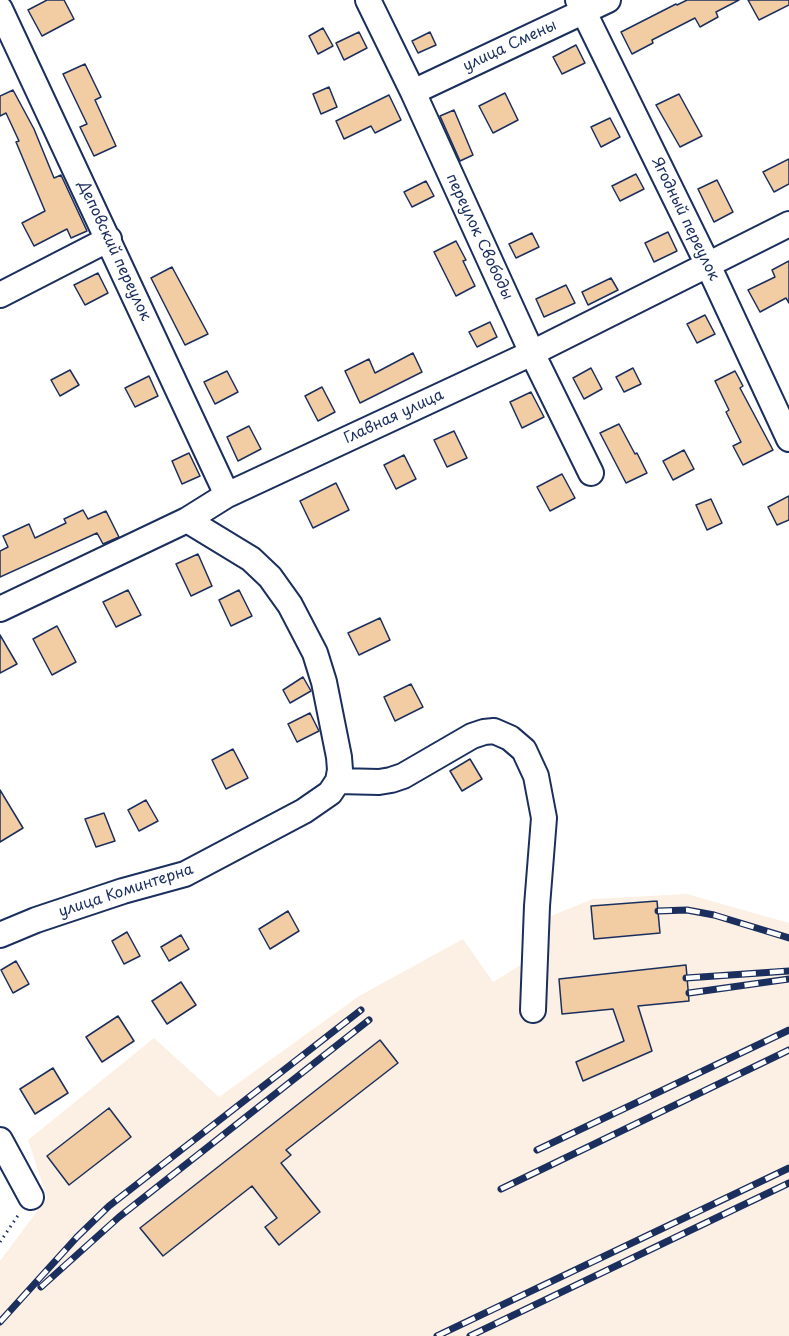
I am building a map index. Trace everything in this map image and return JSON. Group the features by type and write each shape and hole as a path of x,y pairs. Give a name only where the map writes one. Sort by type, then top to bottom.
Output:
{"street":[{"name":"переулок Свободы","path":"368,0 413,92 532,353 591,473"},
{"name":"улица Смены","path":"413,92 581,6 608,0"},
{"name":"Ягодный переулок","path":"581,6 708,265 789,439"},
{"name":"Деповский переулок","path":"0,9 227,495"},
{"name":"Главная улица","path":"0,609 187,520 227,495 532,353 789,224"},
{"path":"0,295 109,239"},
{"path":"187,520 251,559 270,577 290,605 315,653 324,682 339,757 338,782 391,780 403,776 471,736 484,732 494,731 510,738 524,750 536,776 544,818 537,906 533,1010"},
{"name":"улица Коминтерна","path":"0,935 123,891 185,874 304,811 330,793 338,782"},
{"path":"0,1140 31,1197"}],"path":[{"path":"0,1242 31,1197"}],"shaded area":[{"path":"687,894 789,923 789,1336 0,1336 0,1261 47,1198 28,1140 154,1038 219,1097 359,996 463,939 493,982 539,954 543,919 593,899"}],"building":[{"path":"47,0 64,0 74,19 42,36 28,10"},
{"path":"687,0 739,0 716,12 718,17 700,27 695,18 652,40 653,43 632,54 621,32"},
{"path":"748,0 789,0 789,5 759,20"},
{"path":"323,28 333,46 318,54 309,36"},
{"path":"359,32 367,48 344,60 336,43"},
{"path":"430,32 436,45 418,53 412,41"},
{"path":"576,45 585,63 562,74 553,57"},
{"path":"85,64 101,97 95,100 116,146 94,156 80,127 87,124 63,74"},
{"path":"329,87 337,107 321,114 313,94"},
{"path":"13,90 34,129 54,178 61,175 87,231 71,238 67,229 34,246 22,223 45,211 6,113 0,116 0,96"},
{"path":"505,93 518,120 493,133 479,106"},
{"path":"679,94 702,136 680,147 656,105"},
{"path":"389,95 401,120 375,133 371,126 344,139 336,121"},
{"path":"454,110 473,155 460,161 440,116"},
{"path":"610,118 620,137 601,147 591,127"},
{"path":"789,159 789,184 774,192 763,172"},
{"path":"636,174 644,189 620,201 612,186"},
{"path":"717,180 733,212 714,222 698,189"},
{"path":"426,181 434,196 412,207 404,192"},
{"path":"668,232 677,251 654,262 645,243"},
{"path":"532,233 539,247 516,258 509,244"},
{"path":"456,241 466,260 463,261 475,286 456,296 434,252"},
{"path":"789,261 789,303 786,298 760,312 748,290 775,277 772,270"},
{"path":"172,267 208,334 185,345 151,278"},
{"path":"98,273 108,293 85,305 74,285"},
{"path":"611,278 618,290 588,305 582,292"},
{"path":"566,285 575,303 544,317 536,299"},
{"path":"705,315 715,334 697,343 687,324"},
{"path":"490,322 497,337 477,347 469,332"},
{"path":"413,353 422,372 360,403 345,371 369,359 375,373"},
{"path":"591,368 602,389 584,399 573,378"},
{"path":"633,368 641,384 624,392 616,377"},
{"path":"70,370 79,385 60,396 51,380"},
{"path":"227,371 238,392 215,404 204,382"},
{"path":"735,371 743,386 740,388 773,450 743,465 733,446 741,442 726,412 729,410 715,381"},
{"path":"149,376 158,396 135,407 125,388"},
{"path":"322,387 335,412 318,421 305,396"},
{"path":"531,392 544,417 522,428 510,402"},
{"path":"619,424 647,473 626,483 600,433"},
{"path":"249,426 261,449 238,461 227,437"},
{"path":"454,431 467,458 447,467 434,440"},
{"path":"684,450 694,469 673,480 663,461"},
{"path":"189,453 200,476 182,484 172,461"},
{"path":"404,455 416,479 396,489 384,465"},
{"path":"562,474 575,498 550,511 537,487"},
{"path":"336,483 349,510 313,528 300,501"},
{"path":"789,496 789,520 777,525 768,507"},
{"path":"711,499 722,523 707,530 696,505"},
{"path":"83,510 88,519 106,511 119,537 103,544 97,533 0,577 0,551 8,547 3,536 29,524 35,538 66,523 64,519"},
{"path":"198,554 212,586 191,596 176,564"},
{"path":"128,590 141,615 116,627 103,602"},
{"path":"239,590 252,616 231,626 219,600"},
{"path":"380,618 390,640 359,655 348,633"},
{"path":"57,626 76,662 52,675 33,639"},
{"path":"0,635 17,664 0,673"},
{"path":"303,677 311,691 290,703 283,690"},
{"path":"411,684 423,707 395,721 384,697"},
{"path":"310,713 319,731 297,742 288,724"},
{"path":"233,749 248,778 226,789 212,760"},
{"path":"470,759 482,779 462,791 450,771"},
{"path":"0,790 23,828 0,842"},
{"path":"146,800 158,821 139,831 128,810"},
{"path":"104,813 115,841 96,847 85,819"},
{"path":"657,901 660,933 594,939 591,906"},
{"path":"288,911 299,931 270,949 259,929"},
{"path":"127,932 140,956 124,964 112,941"},
{"path":"181,935 189,949 169,961 161,947"},
{"path":"16,961 29,984 13,993 1,970"},
{"path":"686,965 689,1001 638,1006 652,1051 583,1081 576,1062 624,1041 613,1009 562,1014 559,979"},
{"path":"181,982 196,1005 167,1024 152,1001"},
{"path":"118,1016 134,1041 102,1062 86,1037"},
{"path":"380,1040 398,1063 286,1150 291,1155 281,1163 320,1212 279,1245 265,1227 277,1218 252,1186 163,1256 140,1228"},
{"path":"53,1068 68,1093 35,1114 20,1089"},
{"path":"109,1108 131,1137 69,1185 47,1156"}],"railway":[{"path":"658,911 687,910 714,915 789,938"},
{"path":"686,978 789,971"},
{"path":"689,993 789,979"},
{"path":"0,1322 77,1237 109,1206 361,1010"},
{"path":"41,1287 119,1217 369,1020"},
{"path":"537,1150 789,1030"},
{"path":"501,1189 789,1050"},
{"path":"437,1336 789,1168"},
{"path":"470,1336 789,1183"}]}
